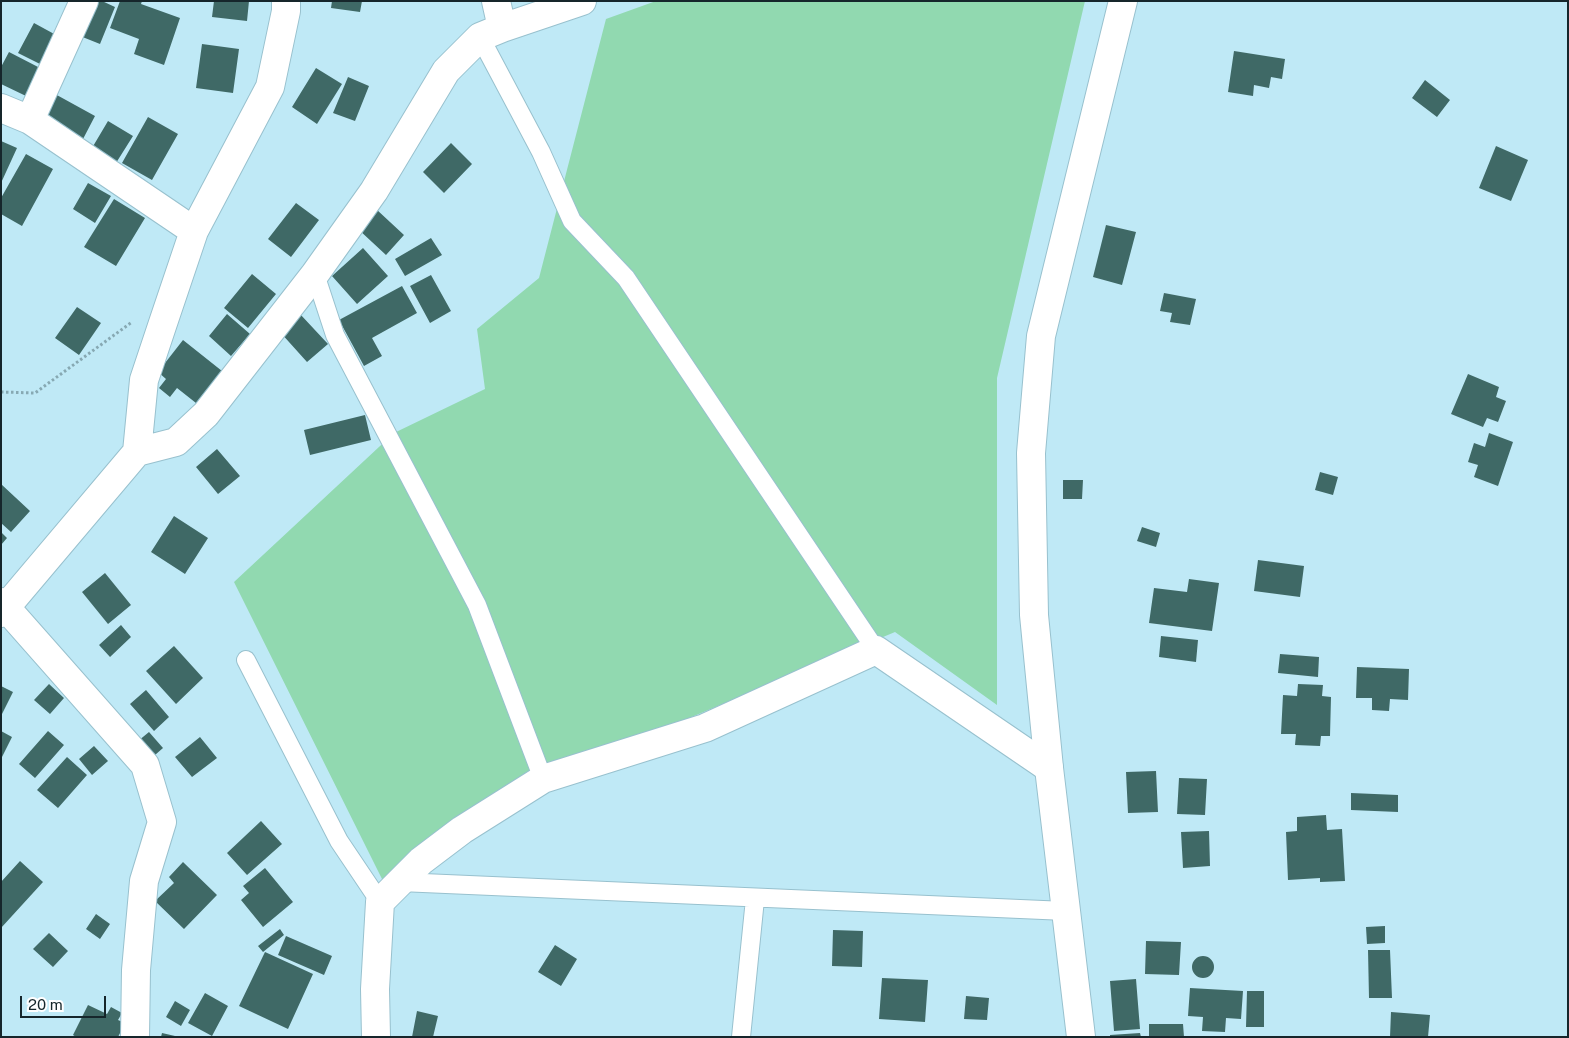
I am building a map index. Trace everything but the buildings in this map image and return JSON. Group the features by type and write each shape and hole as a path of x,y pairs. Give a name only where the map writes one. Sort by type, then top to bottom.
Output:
{"street":[{"path":"30,120 84,1"},
{"path":"137,452 144,380 194,231 270,88 286,1"},
{"path":"491,32 496,1"},
{"path":"135,1037 136,970 144,880 162,822 160,812 145,765 3,608 137,452 176,442 206,414 315,274 374,191 446,71 491,32 582,1"},
{"path":"1081,1037 1049,768 1033,605 1031,453 1040,336 1123,1"},
{"path":"1,108 30,120 194,231"},
{"path":"376,1037 375,989 380,902 421,861 462,830 543,779 705,728 876,650 1049,768"}],"lane":[{"path":"491,32 572,221 626,278 876,650"},
{"path":"315,274 335,335 477,605 543,779"},
{"path":"246,660 340,840 380,902"},
{"path":"400,882 1066,911"},
{"path":"742,1037 755,898"}],"path":[{"path":"1,392 35,393 132,322 163,323"}],"green space":[{"path":"656,1 1085,1 997,378 997,705 895,632 536,782 384,883 234,582 394,433 485,389 477,329 539,278 606,19"}]}
